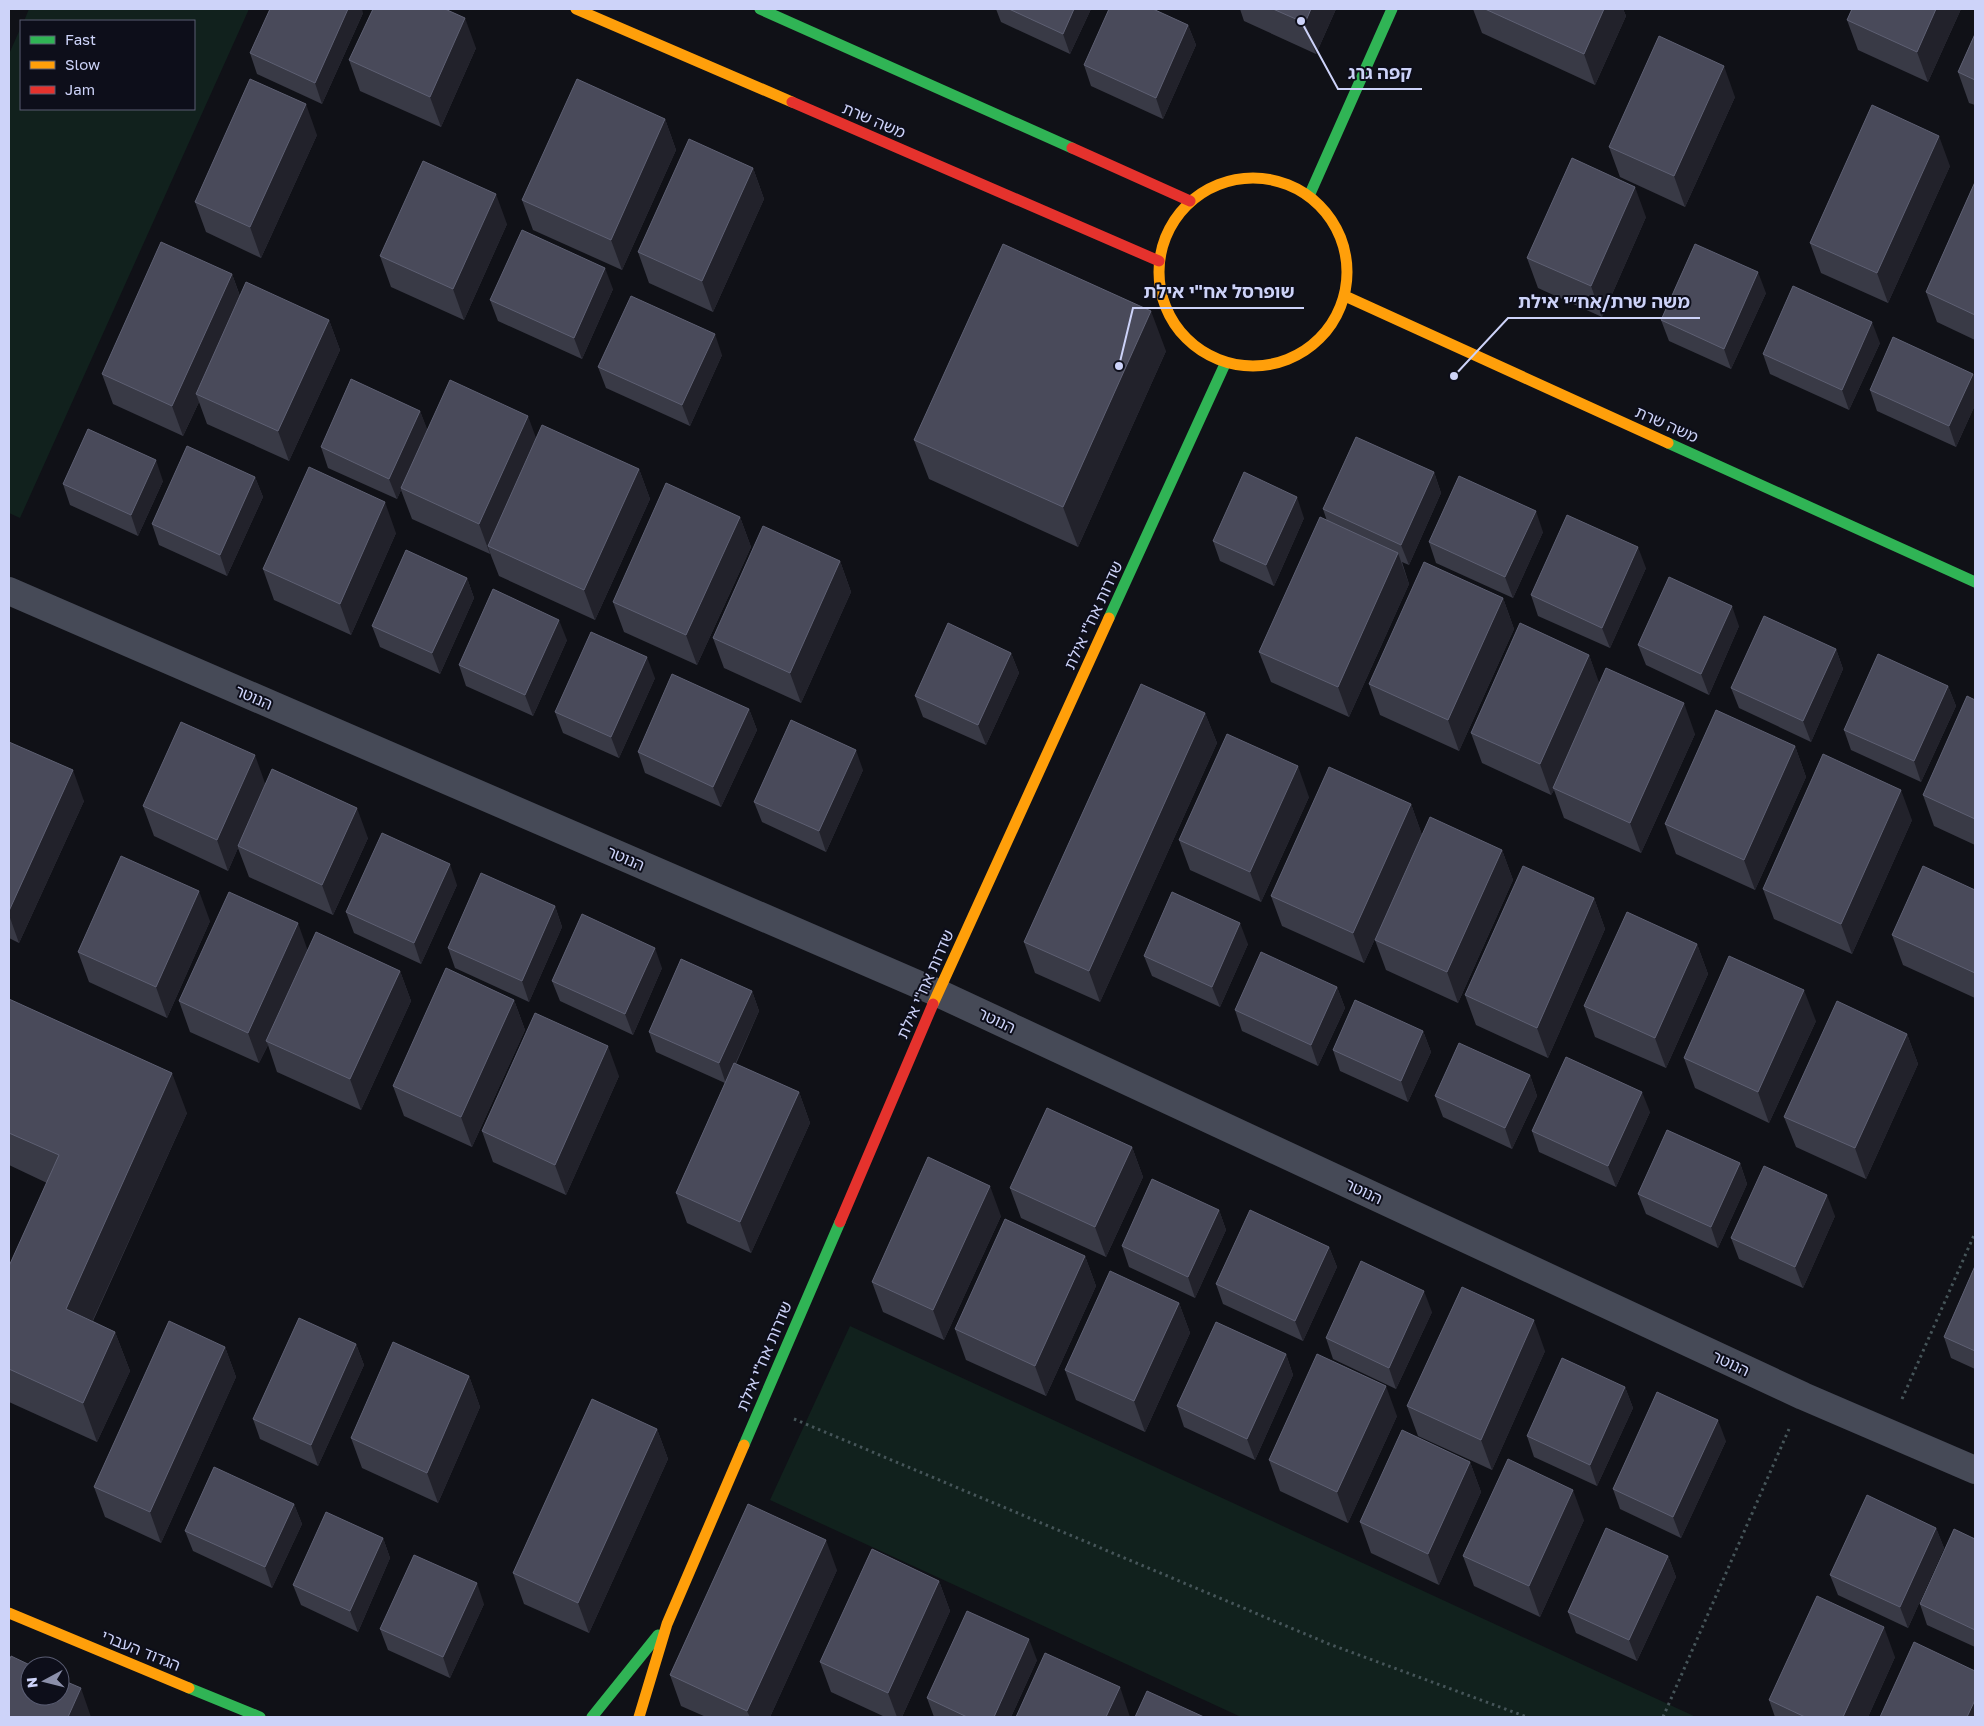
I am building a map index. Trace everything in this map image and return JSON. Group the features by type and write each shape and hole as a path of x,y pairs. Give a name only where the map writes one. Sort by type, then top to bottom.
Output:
{"main road":[{"name":"משה שרת","path":"576,9 1159,261"},
{"path":"760,9 1190,201"},
{"path":"1309,196 1392,9"},
{"path":"1262,178 1286,184 1309,196 1330,217 1338,230 1346,251 1348,274 1345,296 1328,330 1300,356 1263,367 1225,364 1196,348 1174,324 1161,294 1159,261 1165,238 1175,218 1190,201 1212,187 1236,179 1262,178"},
{"name":"משה שרת","path":"1345,296 1975,582"},
{"name":"שדרות אח\"י אילת","path":"639,1717 667,1624 938,993 1225,364"},
{"name":"הגדוד העברי","path":"9,1613 260,1717"},
{"name":"שדרות אח\"י אילת","path":"592,1717 667,1624"}],"street":[{"name":"הנוטר","path":"9,591 938,993 1803,1396 1975,1470"}],"path":[{"path":"1887,1433 1975,1233"},
{"path":"1663,1717 1803,1396"},
{"path":"761,1405 1329,1644 1527,1717"}],"green space":[{"path":"29,9 249,9 20,518 9,513 9,54 20,29 20,110 195,110 195,20 24,20"},
{"path":"850,1326 1696,1717 1241,1717 770,1500"}],"building":[{"path":"270,9 348,9 315,83 250,53"},
{"path":"373,9 445,9 465,18 430,97 349,60"},
{"path":"1009,9 1074,9 1063,34"},
{"path":"1109,9 1153,9 1188,25 1156,98 1084,65"},
{"path":"1273,9 1311,9 1305,23"},
{"path":"1485,9 1604,9 1584,54"},
{"path":"1852,9 1936,9 1917,52 1847,20"},
{"path":"1975,34 1975,80 1958,72"},
{"path":"1659,36 1724,66 1674,176 1609,147"},
{"path":"250,79 306,104 250,227 195,202"},
{"path":"577,79 665,119 611,240 522,200"},
{"path":"1872,105 1939,136 1877,273 1810,243"},
{"path":"689,139 753,168 702,281 638,252"},
{"path":"1572,158 1635,187 1591,286 1527,258"},
{"path":"423,161 496,194 453,289 380,256"},
{"path":"1975,182 1975,315 1926,292"},
{"path":"522,230 605,268 574,338 490,300"},
{"path":"161,242 232,274 172,406 102,374"},
{"path":"1003,244 1151,311 1063,507 914,440"},
{"path":"1695,244 1758,272 1724,349 1661,320"},
{"path":"246,282 329,320 278,431 196,394"},
{"path":"1793,286 1872,322 1842,390 1763,354"},
{"path":"631,296 715,334 682,405 598,367"},
{"path":"1893,337 1973,374 1949,426 1870,390"},
{"path":"351,379 420,411 389,479 321,447"},
{"path":"450,380 528,416 479,524 401,488"},
{"path":"542,425 639,469 584,590 488,546"},
{"path":"88,429 156,460 131,515 63,484"},
{"path":"1356,437 1434,472 1401,545 1323,509"},
{"path":"187,446 255,477 220,555 152,524"},
{"path":"309,467 385,502 340,604 263,569"},
{"path":"1244,472 1297,497 1266,565 1213,541"},
{"path":"1459,476 1536,511 1505,577 1429,542"},
{"path":"666,483 740,517 686,635 613,602"},
{"path":"1567,515 1638,547 1602,628 1531,595"},
{"path":"1320,517 1398,553 1338,687 1259,652"},
{"path":"763,526 840,561 790,673 713,638"},
{"path":"406,550 467,578 432,653 372,626"},
{"path":"1424,562 1503,598 1448,720 1369,684"},
{"path":"1669,577 1732,606 1701,674 1638,645"},
{"path":"493,589 559,620 525,695 459,665"},
{"path":"1764,616 1836,649 1803,721 1731,688"},
{"path":"948,623 1011,653 978,725 915,696"},
{"path":"1520,623 1589,655 1540,764 1471,733"},
{"path":"591,632 647,657 611,737 555,712"},
{"path":"1878,654 1948,686 1914,761 1844,730"},
{"path":"1606,668 1684,703 1630,823 1553,788"},
{"path":"672,674 749,709 713,787 638,752"},
{"path":"1141,684 1205,713 1089,971 1024,942"},
{"path":"1967,696 1975,700 1975,819 1923,795"},
{"path":"1716,710 1795,746 1744,860 1665,824"},
{"path":"791,720 856,750 819,831 754,802"},
{"path":"181,722 255,755 217,840 143,806"},
{"path":"1227,734 1298,766 1250,872 1179,840"},
{"path":"9,742 73,770 9,911"},
{"path":"1823,754 1901,790 1841,924 1763,889"},
{"path":"1329,767 1411,804 1353,933 1271,896"},
{"path":"272,769 357,808 322,885 238,846"},
{"path":"1430,817 1502,850 1447,972 1375,940"},
{"path":"382,833 450,864 414,943 346,912"},
{"path":"121,856 199,891 156,987 78,952"},
{"path":"1523,866 1594,898 1537,1028 1465,995"},
{"path":"1923,866 1975,890 1975,973 1892,935"},
{"path":"481,873 555,906 522,981 448,948"},
{"path":"229,892 298,923 248,1033 179,1001"},
{"path":"1172,892 1240,923 1212,987 1144,956"},
{"path":"1627,912 1697,944 1655,1038 1584,1006"},
{"path":"582,914 655,948 625,1014 552,981"},
{"path":"316,932 400,971 350,1079 266,1041"},
{"path":"1261,952 1337,987 1311,1045 1235,1010"},
{"path":"1729,956 1804,990 1758,1092 1684,1058"},
{"path":"681,959 752,991 719,1063 649,1032"},
{"path":"446,968 514,1000 461,1117 393,1086"},
{"path":"9,999 172,1073 66,1309 115,1332 83,1403 9,1369 9,1266 59,1155 9,1133"},
{"path":"1355,1000 1423,1031 1401,1081 1333,1050"},
{"path":"1837,1001 1907,1034 1855,1148 1784,1117"},
{"path":"535,1013 608,1046 555,1165 482,1131"},
{"path":"1459,1043 1530,1075 1505,1128 1435,1096"},
{"path":"1566,1057 1642,1092 1608,1166 1532,1131"},
{"path":"734,1063 799,1092 740,1222 676,1193"},
{"path":"1047,1108 1132,1147 1095,1227 1010,1188"},
{"path":"1667,1130 1740,1163 1711,1227 1638,1194"},
{"path":"928,1157 990,1186 933,1310 872,1282"},
{"path":"1764,1166 1827,1195 1795,1267 1731,1238"},
{"path":"1152,1179 1219,1210 1188,1277 1122,1246"},
{"path":"1250,1210 1329,1247 1295,1321 1216,1284"},
{"path":"1005,1219 1085,1256 1035,1366 955,1329"},
{"path":"1361,1261 1424,1291 1389,1368 1326,1338"},
{"path":"1975,1266 1975,1351 1944,1337"},
{"path":"1110,1271 1179,1303 1134,1401 1065,1370"},
{"path":"1462,1287 1534,1320 1481,1440 1407,1406"},
{"path":"299,1318 356,1344 311,1445 253,1419"},
{"path":"169,1321 225,1347 150,1512 94,1487"},
{"path":"1216,1322 1286,1354 1247,1439 1177,1406"},
{"path":"393,1342 469,1376 427,1473 351,1438"},
{"path":"1317,1354 1386,1386 1337,1492 1269,1460"},
{"path":"1562,1358 1625,1387 1590,1465 1527,1436"},
{"path":"1657,1392 1718,1420 1673,1517 1613,1489"},
{"path":"592,1399 657,1429 578,1603 513,1573"},
{"path":"1402,1430 1470,1462 1428,1554 1360,1522"},
{"path":"1508,1459 1573,1490 1529,1586 1463,1556"},
{"path":"214,1467 294,1504 265,1567 185,1531"},
{"path":"1867,1495 1936,1528 1900,1607 1830,1575"},
{"path":"748,1504 826,1540 747,1711 670,1675"},
{"path":"326,1512 383,1538 350,1611 293,1585"},
{"path":"1606,1528 1668,1556 1629,1640 1568,1612"},
{"path":"1954,1529 1975,1539 1975,1630 1920,1604"},
{"path":"872,1549 939,1581 888,1693 820,1662"},
{"path":"414,1555 477,1583 443,1657 380,1629"},
{"path":"1817,1596 1884,1627 1843,1717 1805,1717 1769,1700"},
{"path":"967,1611 1029,1639 994,1717 967,1717 927,1698"},
{"path":"1914,1642 1975,1671 1975,1700 1967,1717 1880,1717"},
{"path":"1045,1653 1120,1687 1106,1717 1016,1717"},
{"path":"11,1656 20,1660 20,1706 70,1706 70,1683 81,1688 68,1717 9,1717 9,1662"},
{"path":"1147,1691 1204,1717 1135,1717"}],"traffic: fast":[{"path":"760,9 1072,148"},
{"path":"1309,196 1392,9"},
{"path":"1109,618 1225,364"},
{"path":"1668,443 1975,582"},
{"path":"744,1445 840,1222"},
{"path":"592,1717 658,1635"},
{"path":"189,1688 260,1717"}],"traffic: slow":[{"path":"576,9 792,102"},
{"path":"1244,178 1262,178 1289,185 1320,205 1340,236 1347,263 1347,272 1347,281 1340,308 1320,339 1289,359 1262,366 1244,366 1226,362 1209,355 1193,345 1180,332 1170,316 1163,299 1159,281 1159,263 1163,245 1170,228 1180,212 1193,199 1209,189 1226,182 1244,178"},
{"path":"1345,296 1668,443"},
{"path":"933,1004 1109,618"},
{"path":"639,1717 667,1624 744,1445"},
{"path":"9,1613 189,1688"}],"traffic: jam":[{"path":"792,102 1159,261"},
{"path":"1072,148 1190,201"},
{"path":"840,1222 933,1004"}],"place":[{"name":"קפה גרג","path":"1301,21"},
{"name":"שופרסל אח\"י אילת","path":"1119,366"},
{"name":"משה שרת/אח״י אילת","path":"1454,376"}]}
